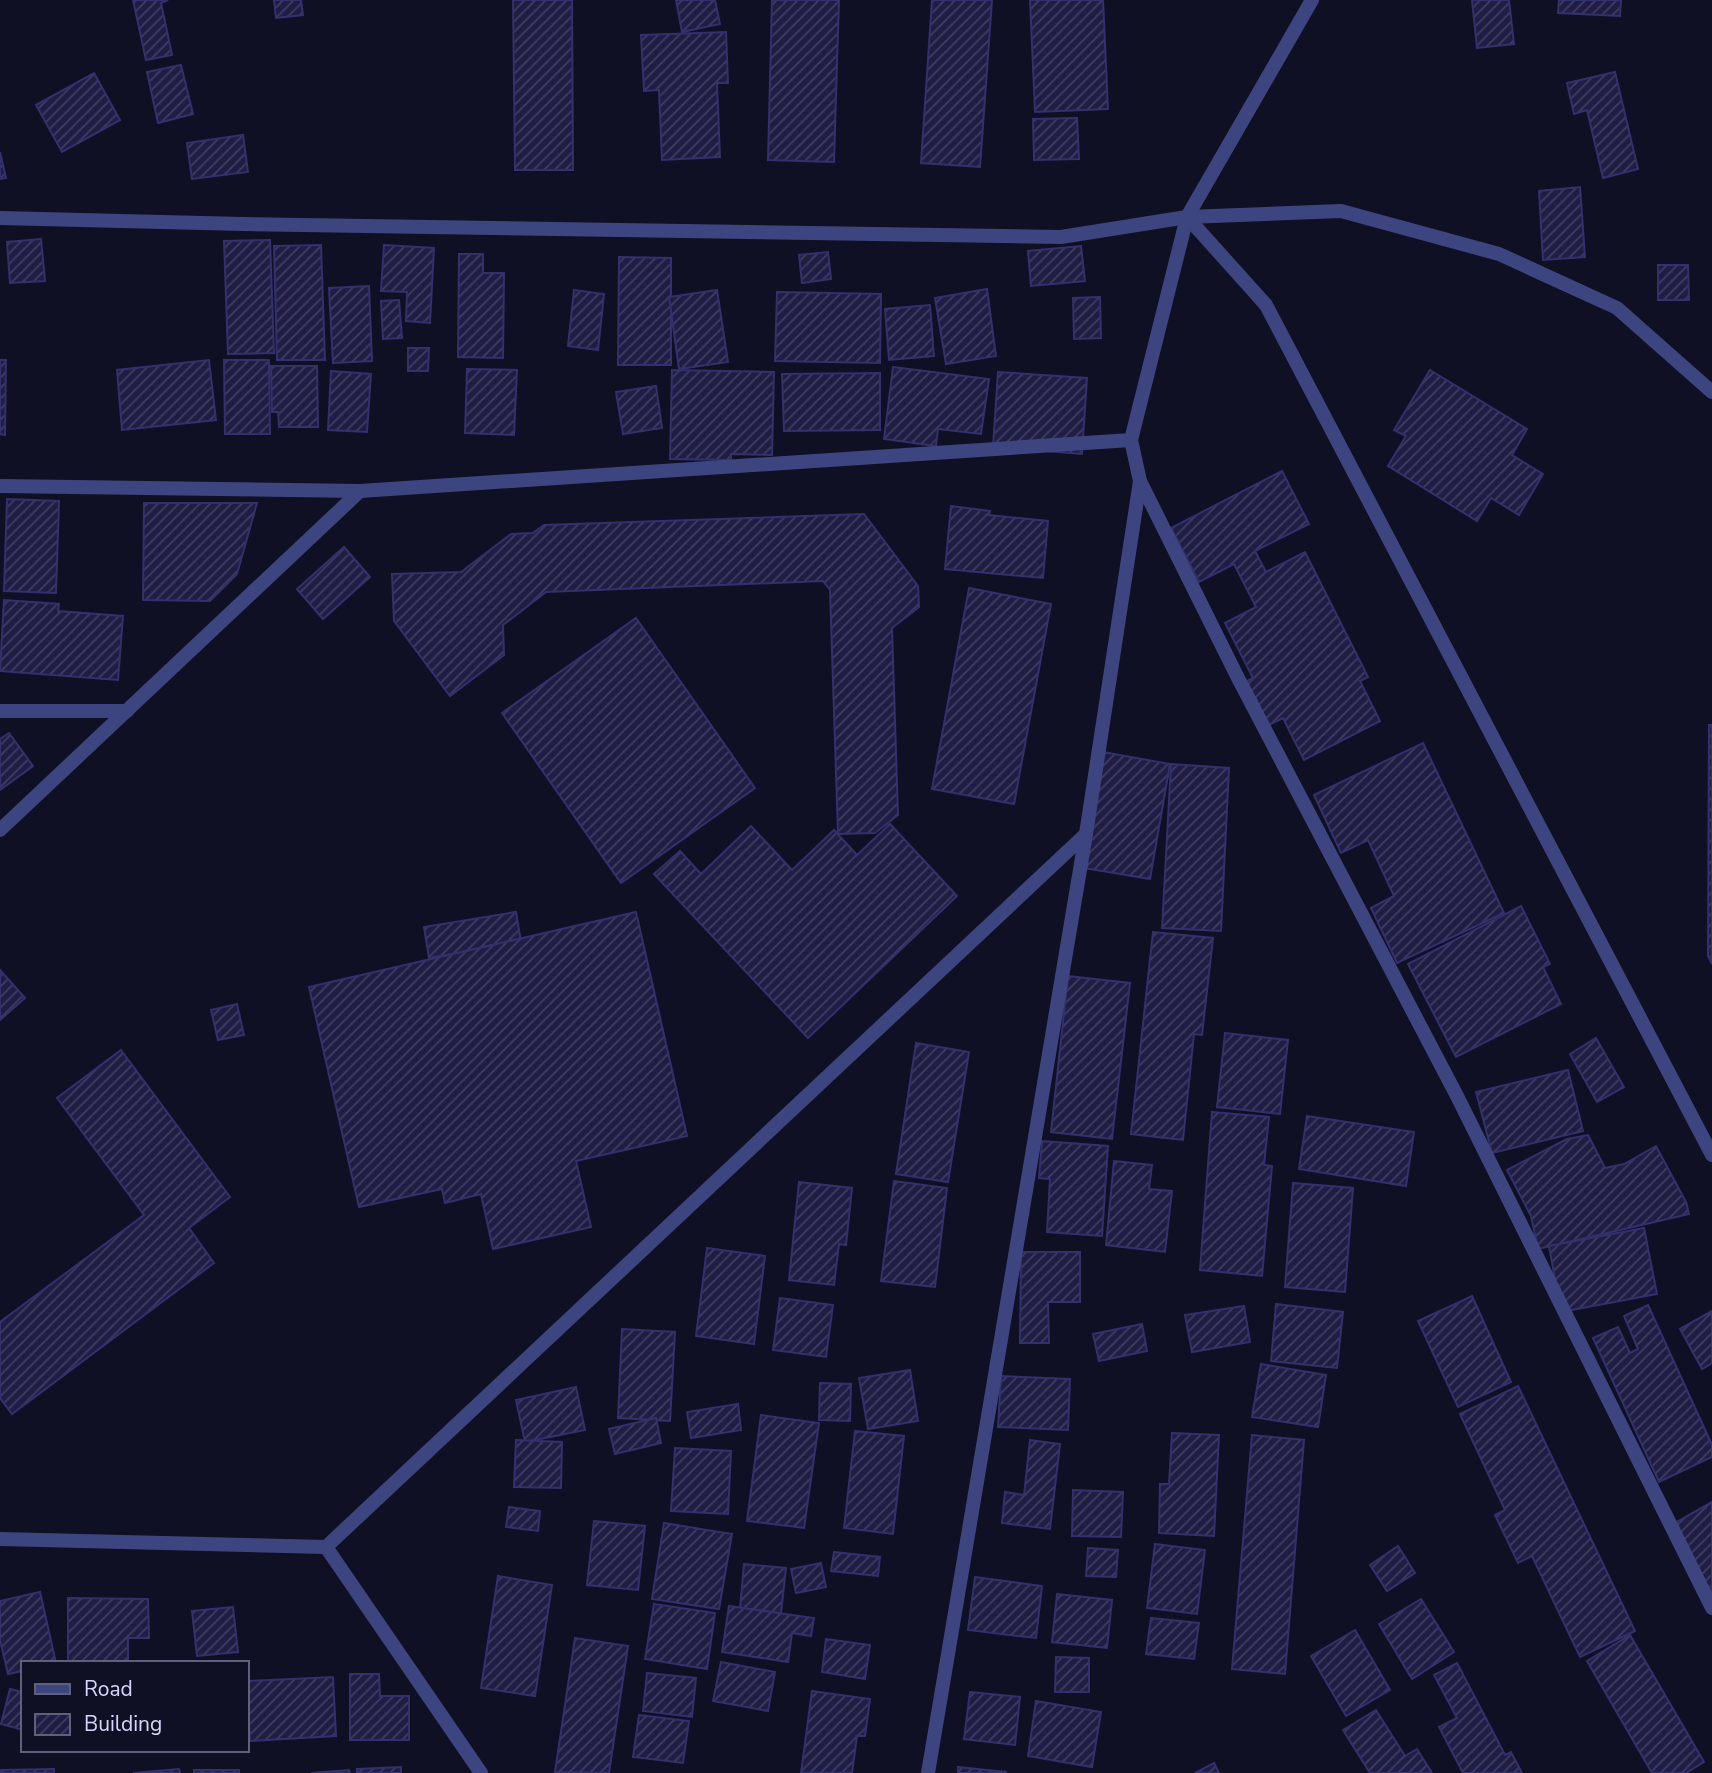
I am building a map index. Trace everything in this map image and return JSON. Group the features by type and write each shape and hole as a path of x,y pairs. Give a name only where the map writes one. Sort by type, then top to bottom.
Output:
{"street":[{"path":"1312,0 1187,217 1131,440 1140,481 1238,678 1457,1096 1712,1608"},
{"path":"0,218 1061,236 1187,217 1341,211 1499,254 1616,308 1712,392"},
{"path":"1187,217 1266,305 1712,1155"},
{"path":"0,486 360,491 1131,440"},
{"path":"928,1773 1086,834 1140,481"},
{"path":"0,830 360,491"},
{"path":"0,711 127,711"},
{"path":"0,1539 326,1547 1086,834"},
{"path":"326,1547 481,1773"}],"building":[{"path":"133,0 168,0 161,3 172,55 146,60"},
{"path":"274,0 301,0 303,15 276,18"},
{"path":"513,0 572,0 573,170 515,170"},
{"path":"676,0 715,0 720,24 682,32"},
{"path":"772,0 839,0 834,162 768,160"},
{"path":"932,0 992,0 980,167 921,163"},
{"path":"1030,0 1103,0 1108,109 1035,112"},
{"path":"1472,0 1509,0 1514,44 1477,48"},
{"path":"1559,0 1621,0 1620,16 1558,13"},
{"path":"726,32 728,83 717,83 720,157 662,160 659,90 644,91 641,35"},
{"path":"181,65 193,114 158,123 147,72"},
{"path":"1615,72 1638,169 1603,178 1587,110 1574,114 1567,83"},
{"path":"94,73 120,120 62,152 36,105"},
{"path":"1077,118 1079,159 1034,160 1033,119"},
{"path":"243,135 248,172 192,179 187,143"},
{"path":"0,152 6,178 0,179"},
{"path":"1580,187 1585,257 1543,260 1539,191"},
{"path":"41,239 45,281 10,283 7,242"},
{"path":"270,240 274,353 228,354 224,241"},
{"path":"321,245 325,360 277,360 274,246"},
{"path":"384,245 434,248 430,323 406,321 407,292 381,291"},
{"path":"1081,246 1085,281 1031,286 1028,251"},
{"path":"828,252 831,279 802,283 799,255"},
{"path":"459,254 483,254 483,273 504,273 503,358 458,357"},
{"path":"619,257 671,258 671,365 618,365"},
{"path":"1658,265 1688,265 1689,300 1658,300"},
{"path":"369,286 372,361 333,363 329,288"},
{"path":"987,289 996,356 946,364 935,298"},
{"path":"574,290 604,294 598,350 568,346"},
{"path":"717,290 728,362 679,369 669,297"},
{"path":"777,292 881,294 880,363 775,361"},
{"path":"1100,297 1101,338 1074,339 1073,298"},
{"path":"399,300 402,338 383,339 381,301"},
{"path":"930,305 934,356 889,360 885,309"},
{"path":"408,348 429,348 428,371 408,371"},
{"path":"0,360 6,360 5,435 0,434"},
{"path":"209,360 216,420 122,430 117,370"},
{"path":"224,360 269,360 270,434 225,434"},
{"path":"271,366 317,366 318,427 279,427 278,412 272,412"},
{"path":"893,367 989,379 981,434 938,429 936,446 884,439"},
{"path":"467,369 517,370 514,435 465,433"},
{"path":"672,370 774,372 772,455 731,454 731,460 670,459"},
{"path":"1430,370 1527,429 1512,455 1543,474 1519,515 1491,498 1477,521 1388,466 1406,436 1394,430"},
{"path":"331,371 371,374 367,432 328,430"},
{"path":"998,372 1087,378 1082,454 993,447"},
{"path":"880,373 880,430 784,431 782,374"},
{"path":"656,386 662,428 623,434 616,392"},
{"path":"1282,471 1309,524 1255,551 1266,572 1305,552 1368,677 1360,681 1380,721 1304,760 1283,718 1263,728 1241,684 1253,678 1225,623 1256,607 1234,564 1199,582 1171,528"},
{"path":"7,499 59,501 56,593 4,591"},
{"path":"144,503 257,503 237,574 210,601 143,600"},
{"path":"951,506 990,511 989,515 1048,521 1043,578 945,569"},
{"path":"864,514 918,586 919,607 892,628 898,815 875,833 838,834 830,590 823,581 546,592 503,625 504,655 450,696 394,621 392,574 461,572 511,534 533,533 544,525"},
{"path":"344,547 370,577 323,619 297,589"},
{"path":"969,588 1051,604 1014,804 932,789"},
{"path":"4,600 59,604 58,611 123,616 118,680 0,671"},
{"path":"636,618 755,788 621,883 502,713"},
{"path":"1709,725 1712,725 1712,964 1708,956"},
{"path":"9,733 33,766 0,790 0,739"},
{"path":"1423,743 1504,913 1397,963 1371,908 1394,896 1368,840 1341,853 1314,795"},
{"path":"1103,752 1170,764 1150,879 1084,868"},
{"path":"1171,764 1229,768 1221,931 1162,928"},
{"path":"890,824 957,896 808,1038 654,874 680,851 701,874 751,826 792,870 834,830 857,855"},
{"path":"1521,906 1550,964 1543,967 1561,1004 1456,1057 1408,964"},
{"path":"516,912 521,942 429,958 424,927"},
{"path":"636,912 687,1136 576,1161 591,1227 493,1249 481,1194 445,1203 442,1189 359,1207 309,987"},
{"path":"1153,932 1213,938 1202,1035 1194,1034 1183,1140 1131,1134"},
{"path":"0,970 25,998 0,1020"},
{"path":"1068,976 1130,983 1112,1139 1051,1132"},
{"path":"237,1004 244,1035 218,1040 211,1010"},
{"path":"1225,1033 1288,1040 1280,1114 1217,1107"},
{"path":"1596,1038 1624,1087 1597,1102 1570,1054"},
{"path":"916,1043 969,1052 948,1182 896,1174"},
{"path":"121,1050 230,1197 189,1228 214,1263 12,1414 0,1398 0,1322 144,1215 57,1098"},
{"path":"1568,1070 1583,1131 1492,1153 1476,1092"},
{"path":"1212,1112 1269,1117 1264,1165 1272,1166 1262,1276 1200,1270"},
{"path":"1307,1116 1414,1132 1406,1186 1299,1169"},
{"path":"1588,1135 1605,1168 1624,1164 1656,1146 1686,1202 1689,1214 1538,1249 1531,1216 1507,1170 1567,1139"},
{"path":"1042,1141 1108,1146 1102,1236 1047,1232 1050,1179 1039,1178"},
{"path":"1114,1161 1152,1165 1149,1189 1172,1191 1165,1252 1106,1245"},
{"path":"894,1181 947,1188 935,1287 881,1281"},
{"path":"799,1182 852,1188 846,1245 839,1244 834,1285 789,1280"},
{"path":"1293,1183 1353,1188 1345,1292 1285,1287"},
{"path":"1644,1228 1657,1294 1561,1312 1549,1246"},
{"path":"707,1248 765,1256 754,1344 696,1336"},
{"path":"1021,1252 1080,1252 1080,1302 1048,1302 1049,1343 1020,1343"},
{"path":"1472,1296 1511,1382 1458,1407 1418,1321"},
{"path":"780,1298 833,1305 826,1357 773,1350"},
{"path":"1276,1304 1343,1312 1337,1368 1271,1361"},
{"path":"1648,1305 1712,1445 1712,1457 1659,1482 1593,1338 1618,1327 1630,1353 1638,1349 1624,1316"},
{"path":"1244,1306 1250,1342 1192,1352 1185,1315"},
{"path":"1712,1311 1712,1363 1702,1369 1680,1329"},
{"path":"1142,1324 1147,1351 1099,1361 1093,1334"},
{"path":"622,1329 675,1332 670,1421 618,1418"},
{"path":"1261,1364 1326,1375 1318,1427 1252,1417"},
{"path":"910,1370 918,1421 868,1429 859,1378"},
{"path":"1001,1376 1070,1379 1068,1430 998,1427"},
{"path":"820,1383 851,1384 850,1421 819,1420"},
{"path":"1518,1386 1635,1631 1580,1657 1532,1556 1518,1563 1495,1515 1505,1510 1460,1414"},
{"path":"576,1387 585,1430 525,1442 516,1400"},
{"path":"738,1404 741,1430 691,1438 687,1412"},
{"path":"761,1415 819,1423 804,1528 747,1521"},
{"path":"656,1418 661,1443 615,1454 609,1429"},
{"path":"855,1431 904,1436 893,1534 844,1528"},
{"path":"1172,1433 1219,1435 1214,1536 1159,1533 1160,1484 1169,1484"},
{"path":"1252,1435 1304,1440 1285,1674 1232,1669"},
{"path":"516,1440 562,1442 561,1488 514,1487"},
{"path":"1030,1440 1060,1444 1050,1529 1002,1523 1005,1492 1024,1495"},
{"path":"675,1448 731,1451 728,1514 671,1511"},
{"path":"1073,1490 1123,1492 1121,1537 1072,1536"},
{"path":"1712,1502 1712,1610 1666,1528"},
{"path":"509,1507 540,1511 538,1531 506,1527"},
{"path":"594,1521 645,1526 638,1590 587,1585"},
{"path":"664,1523 732,1534 719,1609 652,1599"},
{"path":"1155,1544 1205,1550 1197,1614 1147,1608"},
{"path":"1398,1546 1415,1573 1387,1591 1370,1565"},
{"path":"1088,1548 1118,1550 1116,1577 1086,1576"},
{"path":"834,1552 880,1557 878,1576 831,1571"},
{"path":"821,1563 826,1587 796,1593 791,1569"},
{"path":"744,1564 786,1568 781,1613 740,1608"},
{"path":"498,1576 552,1585 535,1696 481,1688"},
{"path":"975,1577 1042,1586 1036,1638 968,1630"},
{"path":"40,1592 56,1661 21,1661 21,1671 8,1674 0,1640 0,1601"},
{"path":"1057,1594 1112,1600 1107,1648 1052,1642"},
{"path":"68,1598 148,1599 149,1638 128,1638 128,1661 68,1661"},
{"path":"1421,1599 1454,1652 1412,1679 1379,1624"},
{"path":"654,1604 715,1613 707,1669 645,1659"},
{"path":"729,1606 814,1618 811,1636 792,1633 788,1662 722,1652"},
{"path":"233,1607 238,1652 197,1656 192,1611"},
{"path":"1151,1618 1199,1623 1194,1659 1146,1654"},
{"path":"1355,1630 1390,1690 1346,1716 1311,1656"},
{"path":"1630,1635 1704,1762 1686,1773 1652,1773 1587,1661"},
{"path":"575,1638 628,1646 609,1773 555,1772"},
{"path":"826,1639 870,1645 865,1679 822,1672"},
{"path":"1056,1657 1089,1658 1089,1692 1055,1692"},
{"path":"721,1662 775,1672 768,1711 713,1701"},
{"path":"1457,1663 1505,1755 1511,1752 1522,1773 1463,1773 1439,1727 1457,1718 1434,1675"},
{"path":"647,1673 696,1678 692,1717 643,1711"},
{"path":"350,1674 379,1674 380,1696 409,1696 409,1740 350,1740"},
{"path":"333,1677 336,1736 250,1741 248,1681"},
{"path":"10,1689 21,1692 21,1729 1,1724"},
{"path":"812,1691 870,1699 865,1736 857,1736 852,1773 801,1773"},
{"path":"970,1692 1020,1697 1015,1745 964,1739"},
{"path":"1036,1701 1101,1712 1092,1767 1028,1756"},
{"path":"1376,1710 1405,1756 1417,1749 1432,1773 1370,1773 1343,1730"},
{"path":"639,1715 689,1721 683,1763 633,1757"},
{"path":"1214,1763 1219,1773 1195,1773"},
{"path":"401,1767 401,1773 357,1773 357,1769"},
{"path":"958,1767 1006,1772 1006,1773 958,1773"},
{"path":"54,1769 54,1773 0,1773 0,1770"},
{"path":"179,1769 180,1773 133,1773"},
{"path":"194,1770 239,1770 239,1773 194,1773"},
{"path":"349,1770 350,1773 311,1773"}]}
